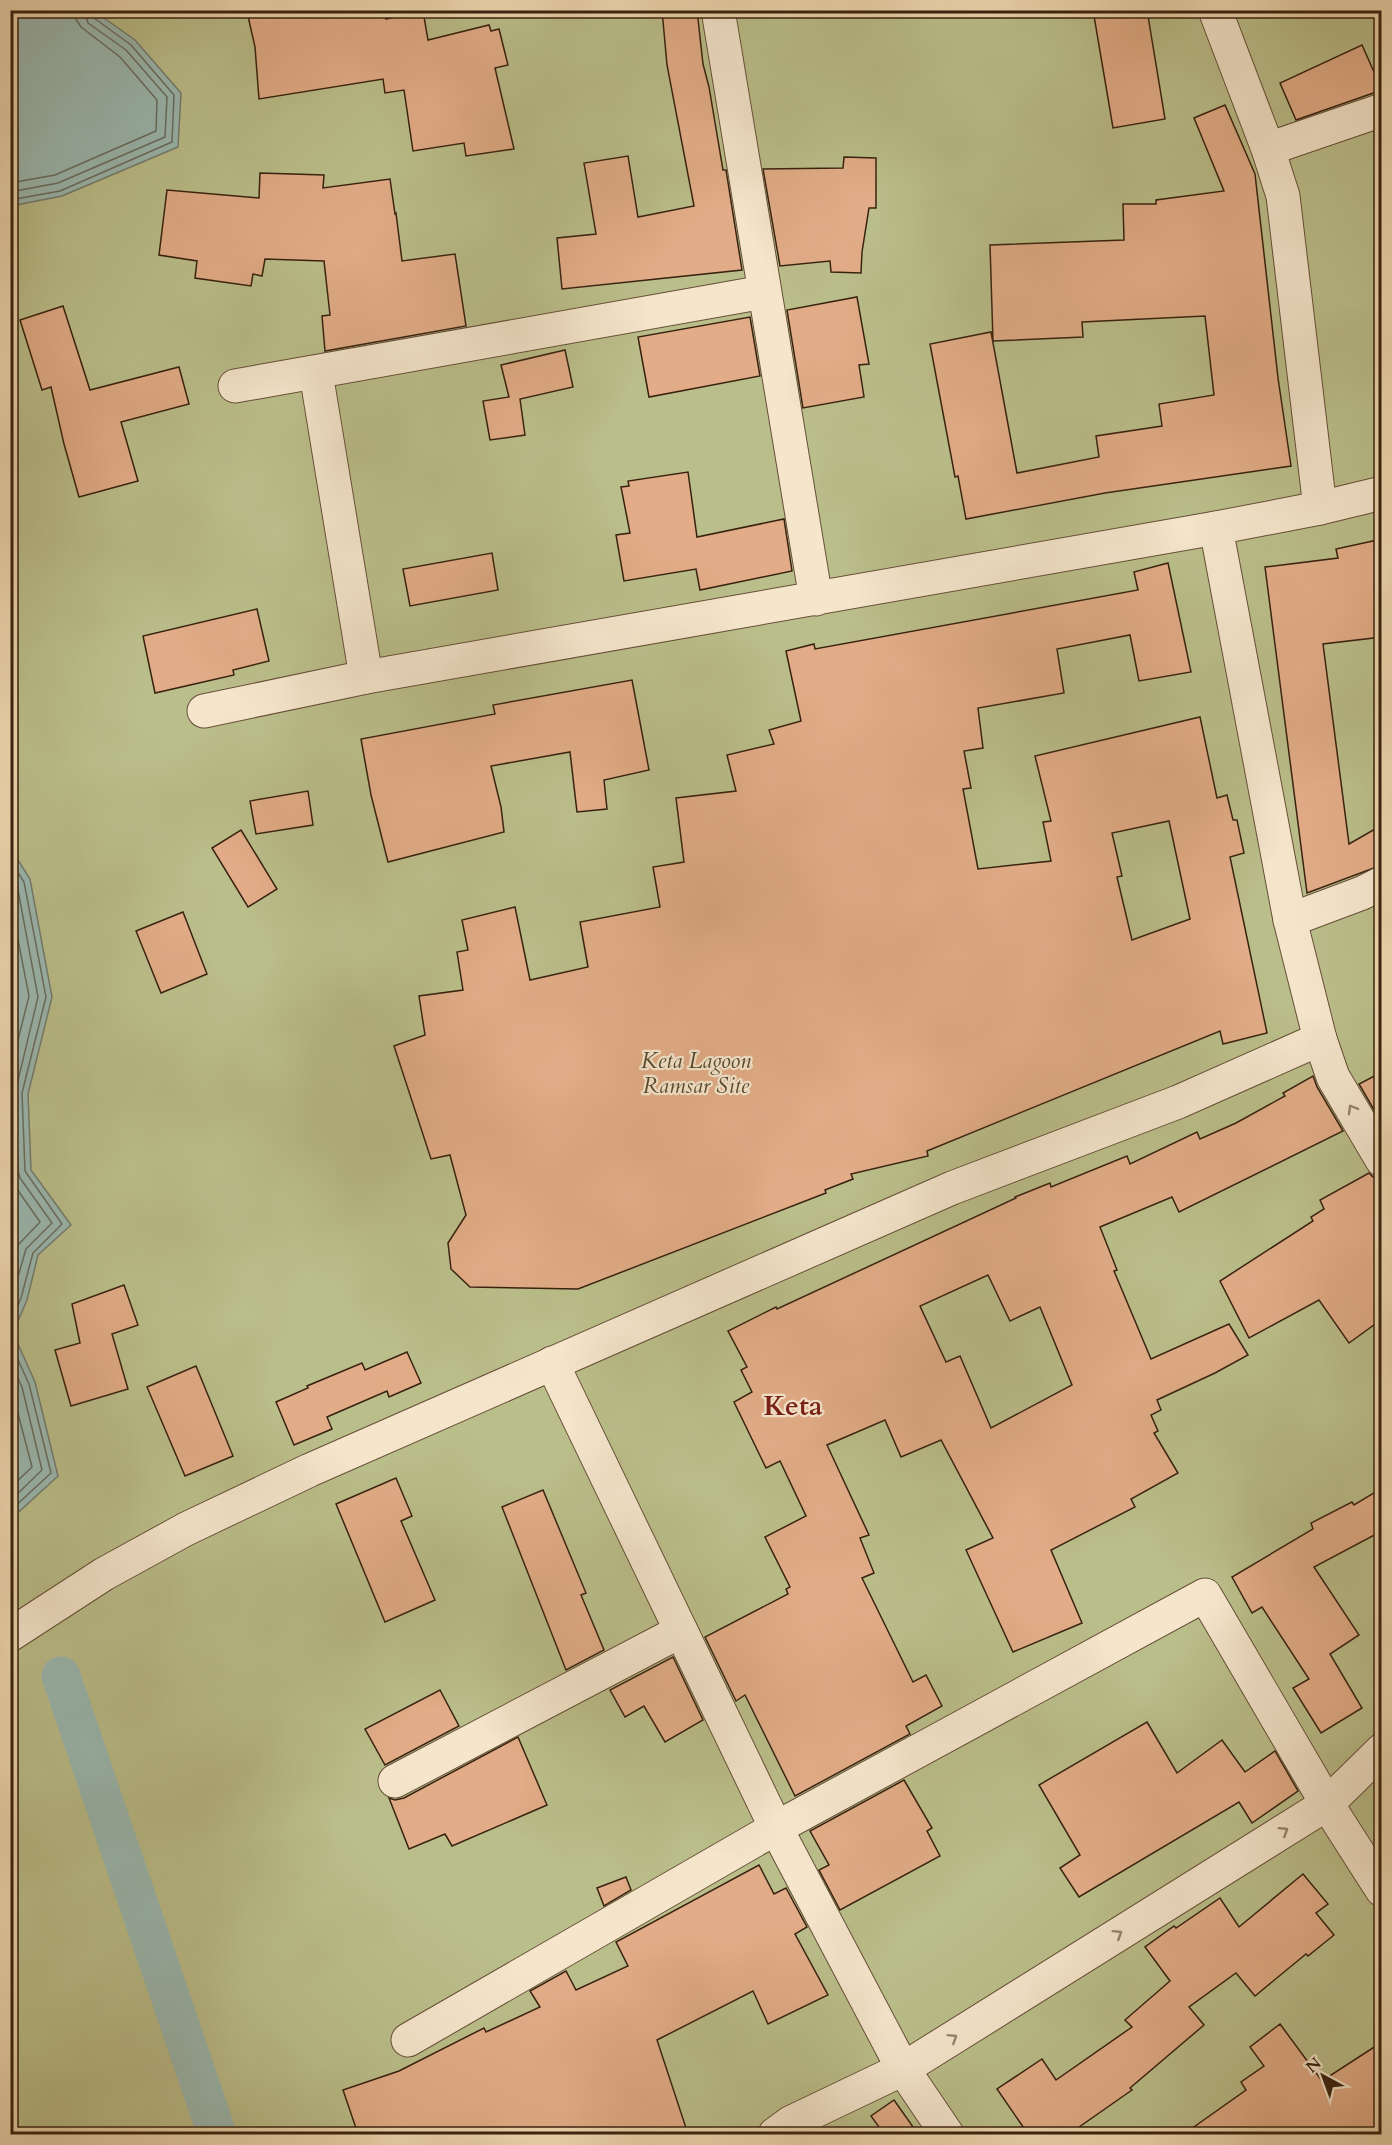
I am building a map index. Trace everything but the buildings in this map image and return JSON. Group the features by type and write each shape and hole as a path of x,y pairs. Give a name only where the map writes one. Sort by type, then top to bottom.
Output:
{"street":[{"path":"718,10 816,599"},
{"path":"1215,10 1268,149 1283,196 1320,508"},
{"path":"1268,149 1382,110"},
{"path":"235,386 764,292"},
{"path":"316,373 366,677"},
{"path":"204,711 366,677 1216,528 1320,508 1382,493"},
{"path":"1216,528 1290,920 1320,1039 1333,1077 1382,1160"},
{"path":"1290,920 1362,893 1382,883"},
{"path":"10,1635 104,1574 186,1529 310,1470 952,1188 1178,1102 1320,1039"},
{"path":"552,1363 776,1828 903,2068 947,2134"},
{"path":"408,2040 776,1828 1205,1595 1327,1804 1382,1890"},
{"path":"395,1781 681,1631"},
{"path":"775,2134 790,2123 903,2068 1327,1804 1382,1750"}],"green space":[{"name":"Keta Lagoon Ramsar Site","path":"11,11 1381,11 1381,2134 11,2134"}],"water":[{"path":"11,10 94,11 135,40 181,93 178,147 62,196 11,206"},
{"path":"11,849 30,879 52,997 28,1094 31,1170 71,1225 38,1255 27,1300 13,1333 35,1382 58,1476 11,1519"}],"waterway":[{"path":"61,1676 217,2134"}],"district":[{"name":"Keta","path":"793,1405"}]}
